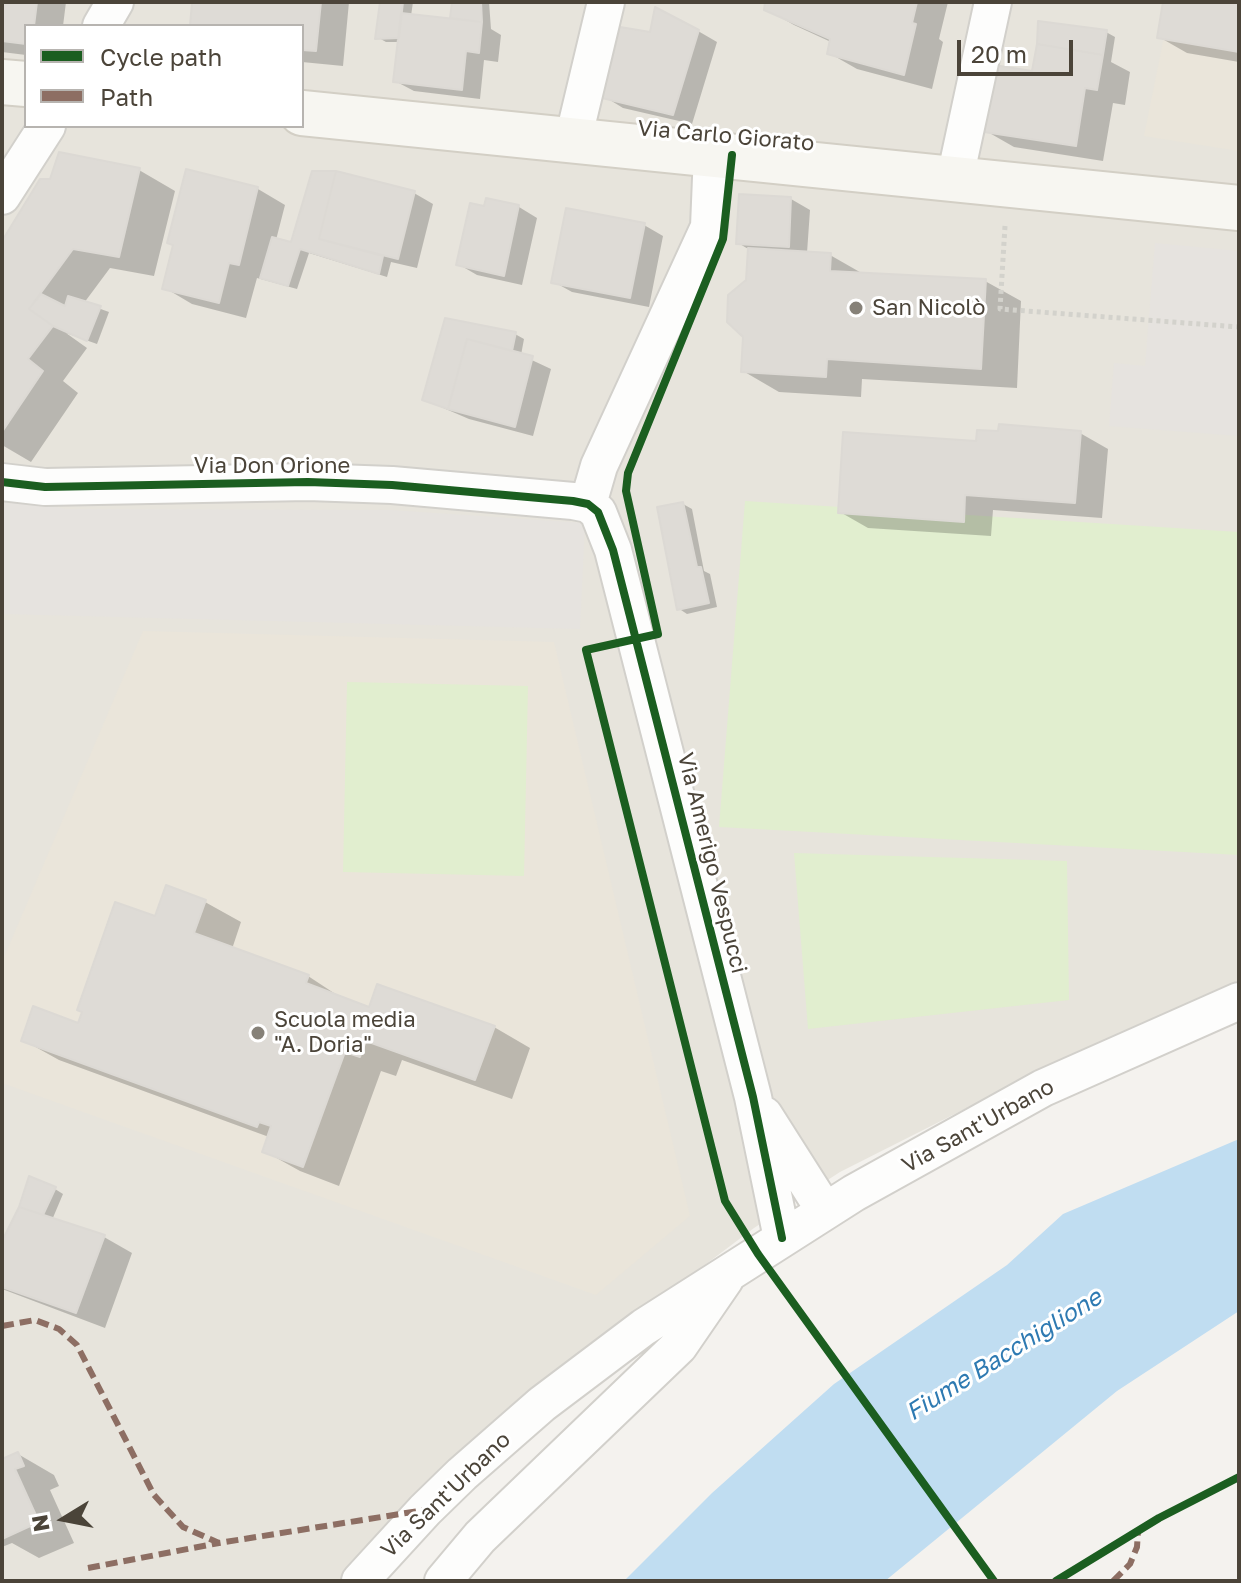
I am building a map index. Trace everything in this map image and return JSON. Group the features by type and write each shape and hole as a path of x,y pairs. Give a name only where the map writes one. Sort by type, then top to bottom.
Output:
{"street":[{"path":"102,24 118,2"},
{"path":"114,24 118,2"},
{"path":"573,140 606,2"},
{"path":"955,178 993,2"},
{"path":"2,82 24,84"},
{"name":"Via Carlo Giorato","path":"304,113 1239,208"},
{"path":"2,196 46,128"},
{"path":"588,504 599,466 709,227 712,153"},
{"name":"Via Don Orione","path":"2,482 45,487 308,482 392,485 588,504"},
{"name":"Via Amerigo Vespucci","path":"588,504 604,523 613,550 753,1097 782,1238"},
{"name":"Via Sant'Urbano","path":"360,1581 425,1510 542,1404 644,1327 825,1211 1043,1088 1239,1001"},
{"name":"Via Amerigo Vespucci","path":"753,1097 825,1211"},
{"name":"Via Sant'Urbano","path":"443,1581 480,1537 679,1346 729,1273"}],"path":[{"path":"1006,214 1000,309 1239,327"}],"shaded area":[{"path":"2,2 1239,2 1239,980 1030,1076 840,1172 754,1228 508,1413 343,1581 2,1581"},
{"path":"1171,2 1239,2 1239,151 1144,136"},
{"path":"1155,243 1239,251 1239,436 1109,426 1114,363 1145,366"},
{"path":"2,497 66,509 391,510 585,523 580,629 2,614"},
{"path":"143,631 554,642 690,1216 596,1295 2,1083 2,962"}],"green space":[{"path":"745,501 1239,532 1239,855 719,827"},
{"path":"347,682 528,686 524,876 343,872"},
{"path":"794,853 1067,861 1069,1000 808,1029"}],"water":[{"name":"Fiume Bacchiglione","path":"1239,1139 1239,1311 1117,1391 885,1581 624,1581 712,1493 834,1384 1007,1265 1063,1214"}],"building":[{"path":"2,2 37,2 34,24 24,24 24,44 2,41"},
{"path":"192,2 321,2 316,51 304,50 304,24 190,24"},
{"path":"380,2 403,2 399,38 375,39"},
{"path":"452,2 481,2 482,22 450,18"},
{"path":"765,2 917,2 912,23 916,24 904,75 827,54 830,39 764,10"},
{"path":"1163,2 1239,2 1239,52 1157,38"},
{"path":"655,7 699,30 673,115 602,98 620,27 650,32"},
{"path":"401,13 482,22 479,53 466,51 462,90 393,82"},
{"path":"1038,21 1107,30 1103,55 1037,44"},
{"path":"1037,44 1103,55 1097,90 1085,88 1076,146 984,132 994,65 1032,71"},
{"path":"59,152 140,168 119,257 73,249 29,309 53,326 28,359 43,371 2,432 2,241 40,179 50,179"},
{"path":"186,169 258,187 239,265 229,263 219,303 162,289 173,245 167,243"},
{"path":"312,171 336,171 319,239 383,256 379,274 300,249 288,286 260,278 272,237 291,242"},
{"path":"336,171 415,191 398,259 319,239"},
{"path":"739,194 791,197 789,247 736,244"},
{"path":"486,198 519,205 504,276 456,265 470,203 484,206"},
{"path":"566,208 645,223 630,298 551,283"},
{"name":"San Nicolò","path":"748,248 831,253 830,271 986,279 981,369 827,359 826,377 741,372 743,337 727,322 728,295 746,280"},
{"path":"41,294 65,306 68,296 101,306 87,341 53,326 29,309"},
{"path":"445,318 516,332 512,351 467,339 448,409 422,400"},
{"path":"467,339 533,356 515,427 448,409"},
{"path":"999,424 1081,431 1075,503 965,495 964,522 838,513 843,432 976,441 977,430 998,431"},
{"path":"683,502 697,567 701,567 709,603 677,610 657,507"},
{"name":"Scuola media \"A. Doria\"","path":"166,885 206,900 194,933 309,975 306,983 369,1007 377,984 495,1026 475,1080 366,1041 360,1057 345,1052 303,1167 262,1152 271,1126 259,1122 257,1127 21,1041 33,1006 78,1023 82,1012 77,1010 115,902 155,916"},
{"path":"29,1176 56,1187 43,1215 19,1207"},
{"path":"19,1207 105,1235 76,1313 2,1287 2,1241"},
{"path":"18,1452 24,1466 15,1469 39,1522 2,1539 2,1459"}],"marked path":[{"path":"2,1326 35,1320 59,1329 77,1345 154,1495 183,1527 219,1543 425,1510"},
{"path":"1113,1581 1130,1564 1137,1547 1138,1531"},
{"path":"88,1568 219,1543"}],"cycle path":[{"path":"732,155 723,239 628,473 626,491 658,634 586,650 725,1201 758,1254 994,1581"},
{"path":"2,482 45,487 308,482 392,485 573,501 588,504 598,512 613,550 753,1097 782,1238"},
{"path":"1056,1581 1159,1518 1239,1477"}],"place":[{"name":"San Nicolò","path":"856,308"},
{"name":"Scuola media \"A. Doria\"","path":"258,1033"}]}
